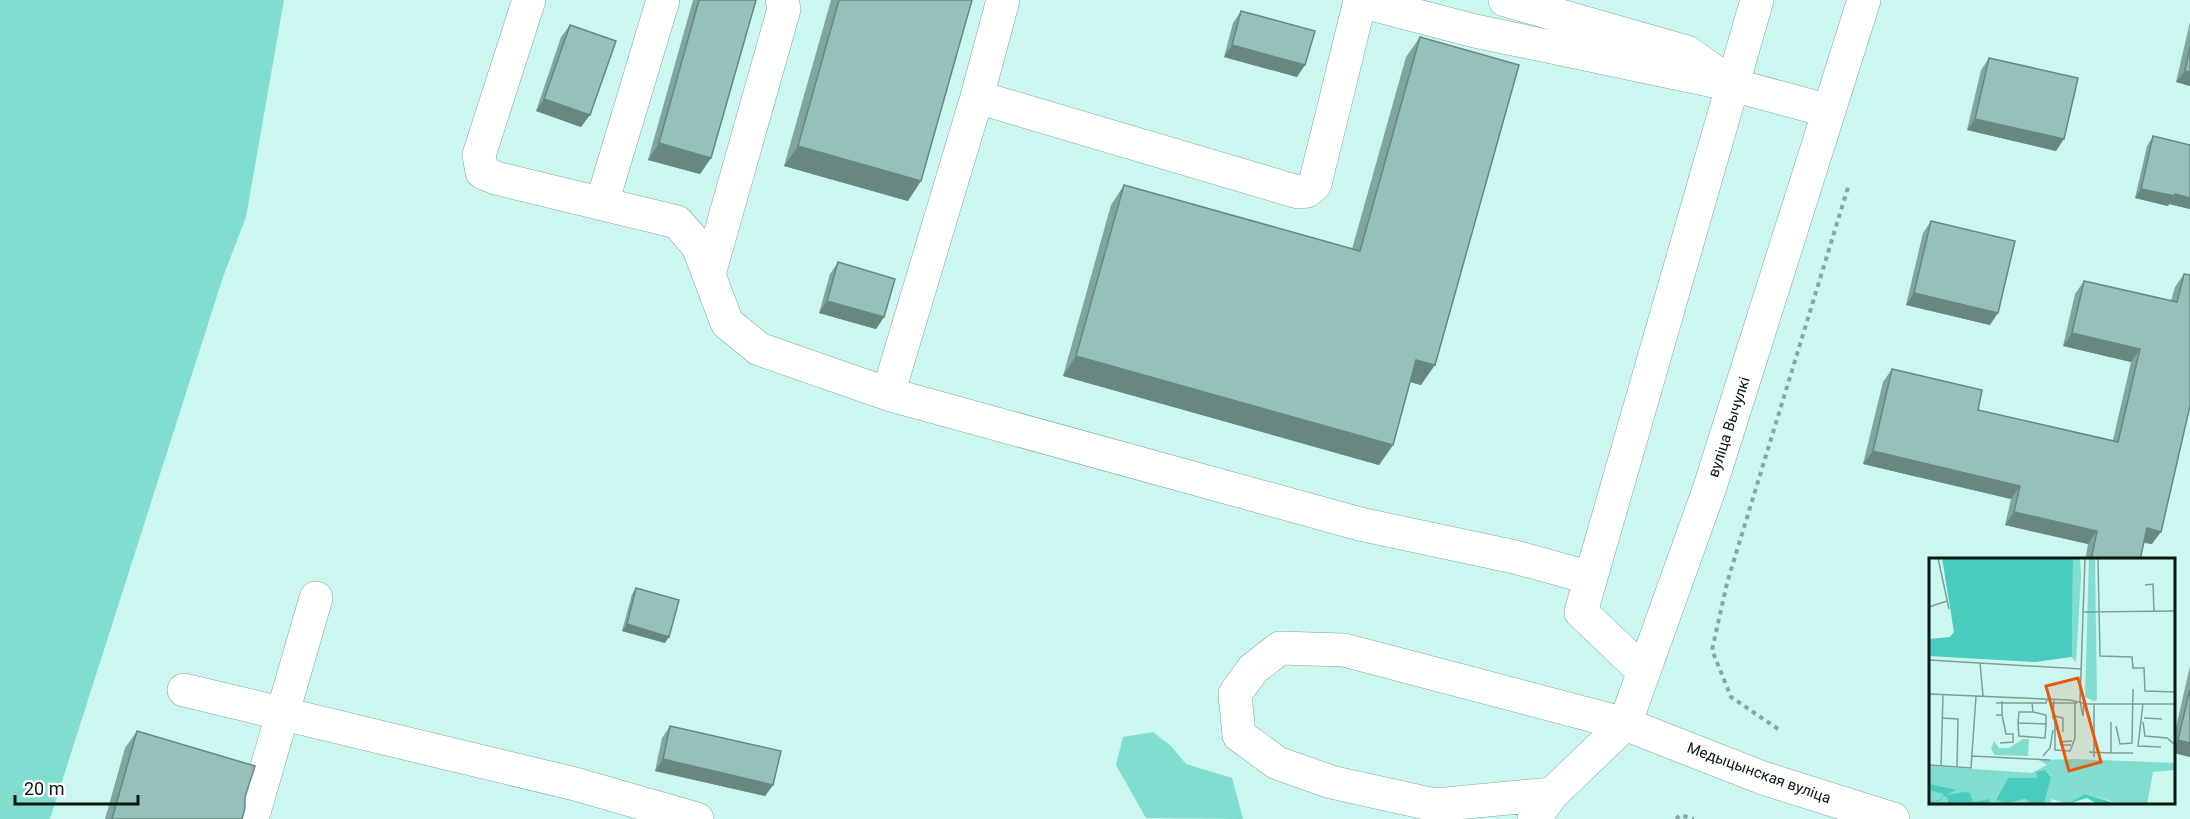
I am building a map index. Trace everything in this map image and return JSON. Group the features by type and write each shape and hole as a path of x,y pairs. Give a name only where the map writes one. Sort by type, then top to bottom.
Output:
{"street":[{"path":"529,0 479,155 482,172 496,178 676,222 698,246 727,323 759,350 888,394 1360,524 1515,557 1591,578"},
{"path":"602,203 663,0"},
{"path":"709,274 784,9 782,0"},
{"path":"888,394 1003,0"},
{"path":"1505,0 1687,52 1732,85"},
{"path":"1644,672 1581,612 1757,0"},
{"name":"вуліца Вычулкі","path":"1543,807 1625,724 1709,490 1864,0"},
{"path":"976,97 1286,188 1307,191 1316,184 1357,1 1475,31 1732,85 1829,111"},
{"path":"252,819 316,598"},
{"name":"Медыцынская вуліца","path":"1543,807 1436,805 1331,783 1277,763 1239,735 1235,694 1253,669 1280,648 1344,650 1625,724 1861,814 1893,819"},
{"path":"184,690 575,784 697,819"}],"path":[{"path":"1778,729 1731,697 1712,650 1727,583 1849,183"},
{"path":"1676,819 1680,815 1694,819"}],"green space":[{"path":"0,0 284,0 246,217 223,277 50,819 0,819"},
{"path":"1153,732 1171,746 1186,764 1232,778 1243,819 1146,818 1116,765 1123,737"}],"building":[{"path":"699,0 756,0 711,158 659,143"},
{"path":"839,0 972,0 921,181 798,146"},
{"path":"1241,11 1315,31 1305,65 1232,45"},
{"path":"570,25 616,41 590,115 544,99"},
{"path":"1420,37 1519,65 1435,365 1416,360 1393,445 1076,356 1124,185 1360,251"},
{"path":"2190,47 2190,72 2185,71"},
{"path":"1989,58 2078,78 2064,139 1975,119"},
{"path":"2153,136 2190,145 2190,198 2141,189"},
{"path":"1931,221 2015,241 1998,313 1914,293"},
{"path":"838,262 895,279 884,317 827,301"},
{"path":"2184,274 2190,275 2190,406 2161,532 2147,528 2140,558 2091,558 2097,531 2014,512 2020,486 1873,451 1892,369 1982,390 1978,410 2118,442 2140,349 2072,333 2084,281 2177,302"},
{"path":"636,588 679,600 669,637 627,624"},
{"path":"2190,689 2190,743 2178,740"},
{"path":"670,726 781,751 773,785 663,759"},
{"path":"137,731 255,766 245,797 242,819 112,819"}]}
